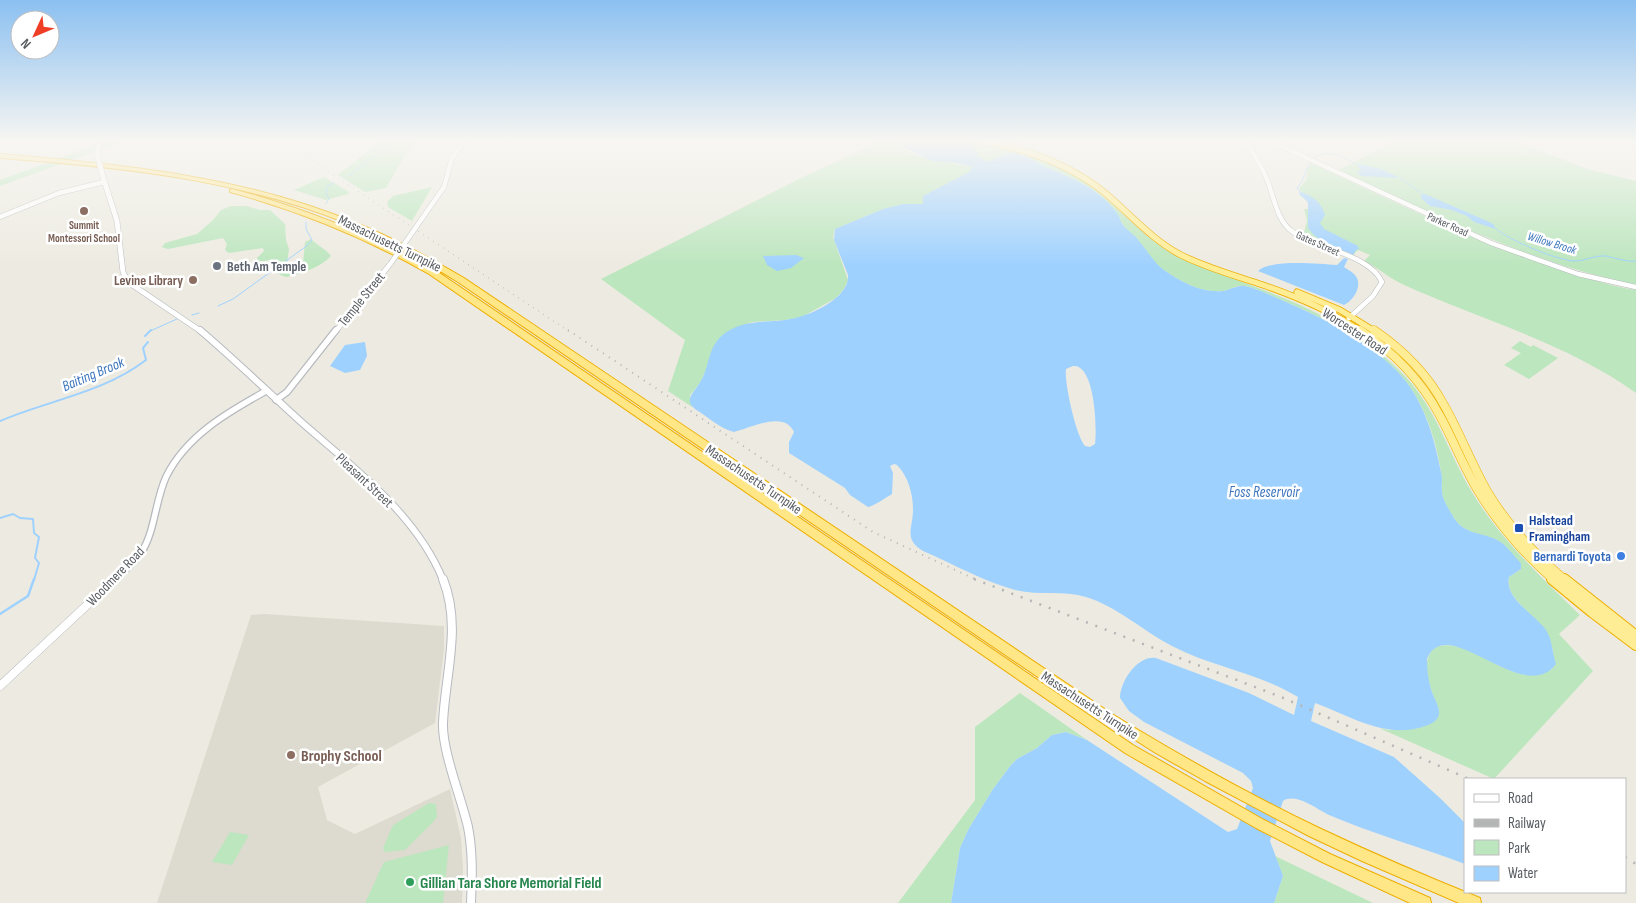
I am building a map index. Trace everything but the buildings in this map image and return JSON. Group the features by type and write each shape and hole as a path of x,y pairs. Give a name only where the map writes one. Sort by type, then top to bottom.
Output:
{"highway":[{"name":"Massachusetts Turnpike","path":"183,182 273,202 317,217 396,252 461,291 1129,749 1231,809 1425,903"},
{"name":"Massachusetts Turnpike","path":"215,182 231,185 321,211 364,228 405,248 466,283 1081,701 1155,747 1295,823 1356,852 1475,903"},
{"name":"Worcester Road","path":"1090,182 1141,228 1174,251 1219,270 1296,297 1348,319 1390,353 1424,390 1441,415 1480,495 1519,545 1576,598 1636,645"},
{"name":"Worcester Road","path":"1096,182 1110,192 1156,234 1185,252 1222,268 1306,295 1396,347 1426,377 1443,402 1484,486 1521,536 1567,583 1636,636"}],"main road":[{"name":"Pleasant Street","path":"104,182 117,221 123,272 126,279 138,290 195,326 386,498 421,540 441,572 449,599 453,630 443,714 444,734 468,828 472,860 471,903"}],"street":[{"path":"0,217 59,193 96,182"},
{"name":"Temple Street","path":"276,400 287,392 391,263 444,187 445,182"},
{"name":"Gates Street","path":"1268,182 1286,227 1299,236 1370,267 1381,278 1380,288 1348,319"},
{"name":"Parker Road","path":"1358,182 1496,244 1587,276 1636,287"},
{"name":"Woodmere Road","path":"0,686 139,556 149,539 157,499 165,480 174,463 190,443 215,421 266,391"}],"shaded area":[{"name":"Brophy School","path":"265,614 444,626 444,649 435,723 318,787 327,820 355,834 450,789 461,838 463,869 462,903 157,903 251,615"}],"green space":[{"path":"0,182 11,182 0,186"},
{"path":"312,182 333,182 349,192 348,194 326,200 294,190"},
{"path":"349,182 389,182 386,188 365,192"},
{"path":"793,182 950,182 923,196 924,204 903,204 883,209 835,229 833,237 848,280 844,289 836,298 802,317 752,322 722,336 700,383 690,395 692,407 668,391 685,340 601,279"},
{"path":"1079,182 1085,182 1099,193 1147,236 1168,251 1315,312 1354,334 1389,361 1405,376 1426,403 1464,479 1496,527 1522,558 1580,615 1559,634 1593,671 1495,778 1379,728 1389,730 1419,728 1439,710 1430,685 1427,667 1431,651 1438,646 1454,646 1468,650 1523,675 1537,675 1552,669 1553,653 1549,639 1542,627 1514,597 1509,588 1509,577 1521,569 1511,552 1497,540 1471,531 1459,524 1446,505 1442,494 1436,445 1420,404 1405,380 1370,348 1325,320 1293,305 1250,287 1241,286 1223,291 1215,291 1192,286 1177,279 1159,266 1137,243 1109,203"},
{"path":"1304,182 1352,182 1458,230 1518,254 1581,276 1636,290 1636,393 1609,375 1551,345 1400,283 1364,261 1370,255 1358,250 1352,256 1303,236 1307,221 1304,209 1311,209 1299,188"},
{"path":"1364,182 1636,182 1636,285 1558,264 1447,221"},
{"path":"432,187 412,221 388,207 387,202 393,196"},
{"path":"231,206 246,206 260,210 270,210 285,224 286,240 289,249 287,263 290,268 297,267 303,263 305,242 311,239 331,256 322,264 286,277 274,272 270,260 258,262 257,258 264,251 263,248 229,253 225,250 227,244 223,238 168,249 162,247 165,243 197,234 221,210"},
{"path":"1520,341 1531,347 1533,345 1558,358 1529,379 1504,365 1521,353 1511,348"},
{"path":"1020,693 1087,740 1066,732 1052,735 1037,748 1017,759 1011,765 993,789 968,830 960,848 951,903 898,903 975,800 975,727"},
{"path":"429,803 436,804 437,817 434,821 405,850 385,852 383,848 393,825"},
{"path":"230,832 249,835 232,865 212,862"},
{"name":"Gillian Tara Shore Memorial Field","path":"449,845 443,903 365,903 384,862"},
{"path":"1275,856 1373,903 1274,903 1283,876"}],"water":[{"name":"Foss Reservoir","path":"950,182 1079,182 1109,203 1123,225 1157,264 1177,279 1192,286 1215,291 1245,286 1293,305 1355,337 1383,358 1405,381 1420,405 1431,431 1442,475 1442,494 1446,505 1454,518 1463,527 1500,542 1519,561 1521,569 1509,577 1511,592 1521,606 1546,630 1550,638 1556,664 1542,674 1525,675 1506,669 1451,645 1437,647 1427,659 1430,685 1439,711 1437,719 1432,723 1411,730 1383,728 1355,720 1315,703 1311,721 1394,757 1440,798 1464,822 1464,864 1346,822 1300,800 1288,799 1283,801 1270,841 1283,876 1274,903 951,903 960,848 968,830 993,789 1011,765 1017,759 1037,748 1052,735 1066,732 1087,740 1228,832 1237,829 1253,788 1251,781 1243,773 1144,722 1129,711 1120,698 1126,678 1136,665 1142,661 1156,658 1249,693 1294,715 1298,697 1267,682 1172,646 1098,601 1078,595 1033,593 1015,590 980,577 923,551 913,542 911,537 912,497 907,480 897,465 890,466 893,473 892,494 868,507 850,495 845,488 789,453 789,442 794,432 783,422 767,422 734,432 715,423 693,408 690,398 703,377 712,349 728,331 744,324 787,320 803,316 829,303 843,290 847,283 848,275 834,240 835,229 883,209 903,204 923,204 923,196","holes":["1076,366 1085,373 1092,392 1096,437 1095,444 1090,447 1085,446 1078,432 1069,396 1066,369"]},
{"path":"1300,192 1312,197 1322,207 1325,215 1320,223 1324,229 1360,248 1353,255 1320,240 1313,234 1308,228 1308,202 1299,194"},
{"path":"1425,194 1487,221 1493,224 1496,229 1474,222 1467,216 1452,210 1430,206 1421,198 1421,195"},
{"path":"796,255 804,258 791,268 777,271 767,265 763,256"},
{"path":"1344,258 1348,259 1344,267 1357,278 1358,286 1350,301 1344,305 1258,271 1264,267 1284,264 1337,265"},
{"path":"365,342 367,356 360,370 345,373 330,366 345,345"}],"waterway":[{"name":"Willow Brook","path":"1301,182 1297,188 1301,193"},
{"name":"Willow Brook","path":"1406,182 1423,194"},
{"name":"Baiting Brook","path":"326,203 329,199 326,193 327,186 334,183"},
{"name":"Baiting Brook","path":"218,306 233,299 308,245 312,240 306,229 306,222"},
{"name":"Willow Brook","path":"1496,229 1511,239 1557,258 1579,261 1606,256 1636,261"},
{"name":"Baiting Brook","path":"192,315 199,313"},
{"name":"Baiting Brook","path":"150,331 177,319"},
{"name":"Baiting Brook","path":"145,336 150,331"},
{"name":"Baiting Brook","path":"0,421 94,388 129,371 146,360 143,348 148,342"},
{"name":"Baiting Brook","path":"0,518 13,514 20,518 33,519 34,533 39,537 35,558 39,563 34,580"},
{"name":"Baiting Brook","path":"0,614 28,596 34,579"}],"railway":[{"path":"344,182 570,332"},
{"path":"568,330 873,532 977,580"},
{"path":"974,579 1281,697 1467,778"},
{"path":"1626,858 1636,864"}],"place":[{"name":"Summit Montessori School","path":"84,211"},
{"name":"Beth Am Temple","path":"217,266"},
{"name":"Levine Library","path":"193,280"},
{"name":"Halstead Framingham","path":"1519,528"},
{"name":"Bernardi Toyota","path":"1621,556"},
{"name":"Brophy School","path":"291,755"},
{"name":"Gillian Tara Shore Memorial Field","path":"410,882"}]}
